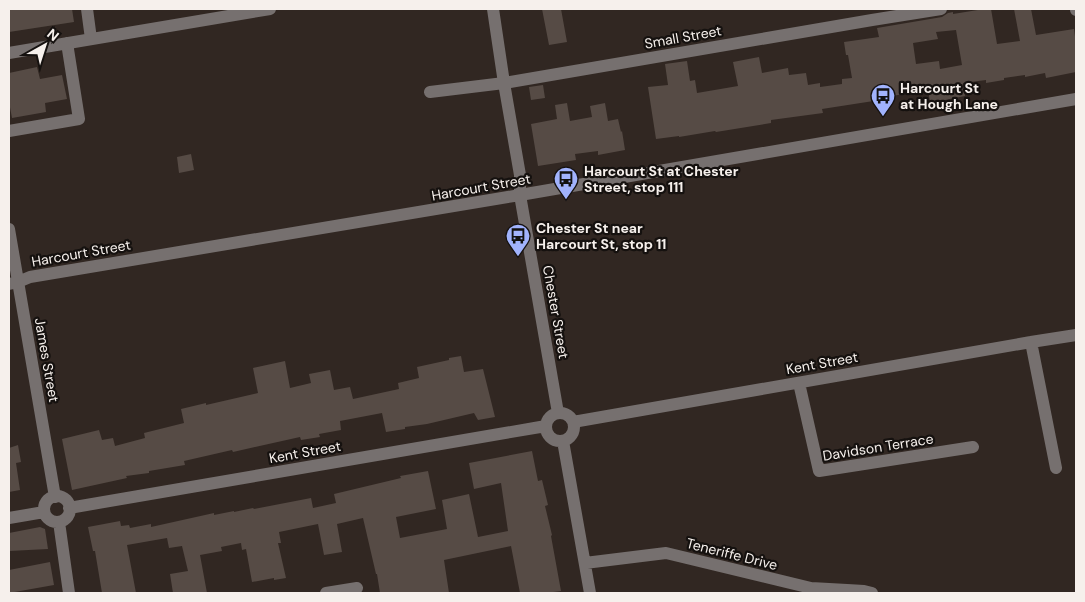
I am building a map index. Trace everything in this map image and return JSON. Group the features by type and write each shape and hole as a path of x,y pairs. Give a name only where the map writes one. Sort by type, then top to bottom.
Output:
{"street":[{"path":"87,9 92,39"},
{"path":"9,54 270,9"},
{"name":"Chester Street","path":"493,9 520,174 520,195 558,413"},
{"name":"Small Street","path":"430,92 504,83 941,9"},
{"path":"9,131 79,119 67,43"},
{"name":"Harcourt Street","path":"13,283 30,277 1076,99"},
{"name":"James Street","path":"9,229 13,283 55,496"},
{"name":"Kent Street","path":"573,422 1076,335"},
{"path":"1031,342 1056,468"},
{"name":"Davidson Terrace","path":"799,383 819,471 973,447"},
{"path":"558,413 567,415 573,422 574,430 572,434 563,441 551,438 546,426 550,418 558,413"},
{"name":"Kent Street","path":"70,508 546,426"},
{"path":"563,441 590,593"},
{"path":"55,496 65,499 70,508 67,517 59,522 50,520 44,512 45,504 55,496"},
{"path":"9,518 44,512"},
{"path":"59,522 69,593"},
{"name":"Teneriffe Drive","path":"584,563 666,553 811,588 872,593"},
{"path":"326,593 357,588"}],"building":[{"path":"9,9 72,9 74,22 9,32"},
{"path":"542,9 561,9 567,42 549,45"},
{"path":"991,9 997,44 1020,41 1014,9 1031,9 1036,35 1074,29 1076,72 1046,78 1045,73 1025,77 1025,75 1004,78 1004,80 986,83 986,80 963,83 965,96 945,100 930,102 928,90 822,109 823,113 771,120 771,123 656,139 648,87 668,85 665,64 687,61 690,81 695,80 697,93 738,86 733,62 759,57 762,73 788,68 789,75 806,73 808,85 820,83 820,87 842,84 842,79 852,78 844,42 879,37 877,28 942,17 953,12 953,14","holes":["956,30 962,65 940,69 939,61 916,64 913,43 938,39 936,32"]},
{"path":"37,67 40,79 62,75 67,99 45,103 46,112 12,118 9,102 9,73"},
{"path":"543,85 545,98 531,100 529,87"},
{"path":"567,103 570,121 592,117 590,106 605,103 608,121 618,119 625,150 598,155 598,151 575,154 576,160 538,166 531,124 557,119 555,105"},
{"path":"191,154 194,170 179,173 177,157"},
{"path":"461,356 464,372 483,369 495,417 478,420 474,413 386,432 382,413 340,421 341,430 319,434 320,437 301,440 300,437 233,452 232,450 184,461 185,465 126,476 127,478 72,490 62,439 99,430 102,440 113,438 115,446 145,438 144,433 184,423 181,409 258,393 253,368 285,361 290,388 311,383 309,374 330,370 334,390 350,387 353,399 399,389 398,383 419,378 417,367"},
{"path":"18,445 21,462 16,463 20,490 9,492 9,448"},
{"path":"532,451 538,481 542,480 548,505 545,506 552,535 561,591 520,593 511,546 444,560 449,593 380,593 363,518 337,524 342,552 324,555 318,524 279,532 281,543 278,543 286,578 252,582 246,549 242,550 241,543 221,547 222,551 200,555 207,593 173,593 170,574 188,571 182,546 169,548 167,538 127,545 136,593 102,593 95,551 93,551 88,527 120,521 121,526 129,525 130,528 151,524 151,527 214,513 214,515 254,509 311,498 313,508 336,503 334,494 401,478 400,476 428,471 436,509 396,517 400,538 447,529 442,500 469,494 478,537 508,531 501,483 474,489 469,463"},
{"path":"40,527 45,529 48,549 9,551 9,533"},
{"path":"50,562 54,585 9,593 9,570"}],"place":[{"name":"Harcourt St at Hough Lane","path":"883,117"},
{"name":"Harcourt St at Chester Street, stop 111","path":"566,200"},
{"name":"Chester St near Harcourt St, stop 11","path":"518,257"}]}
